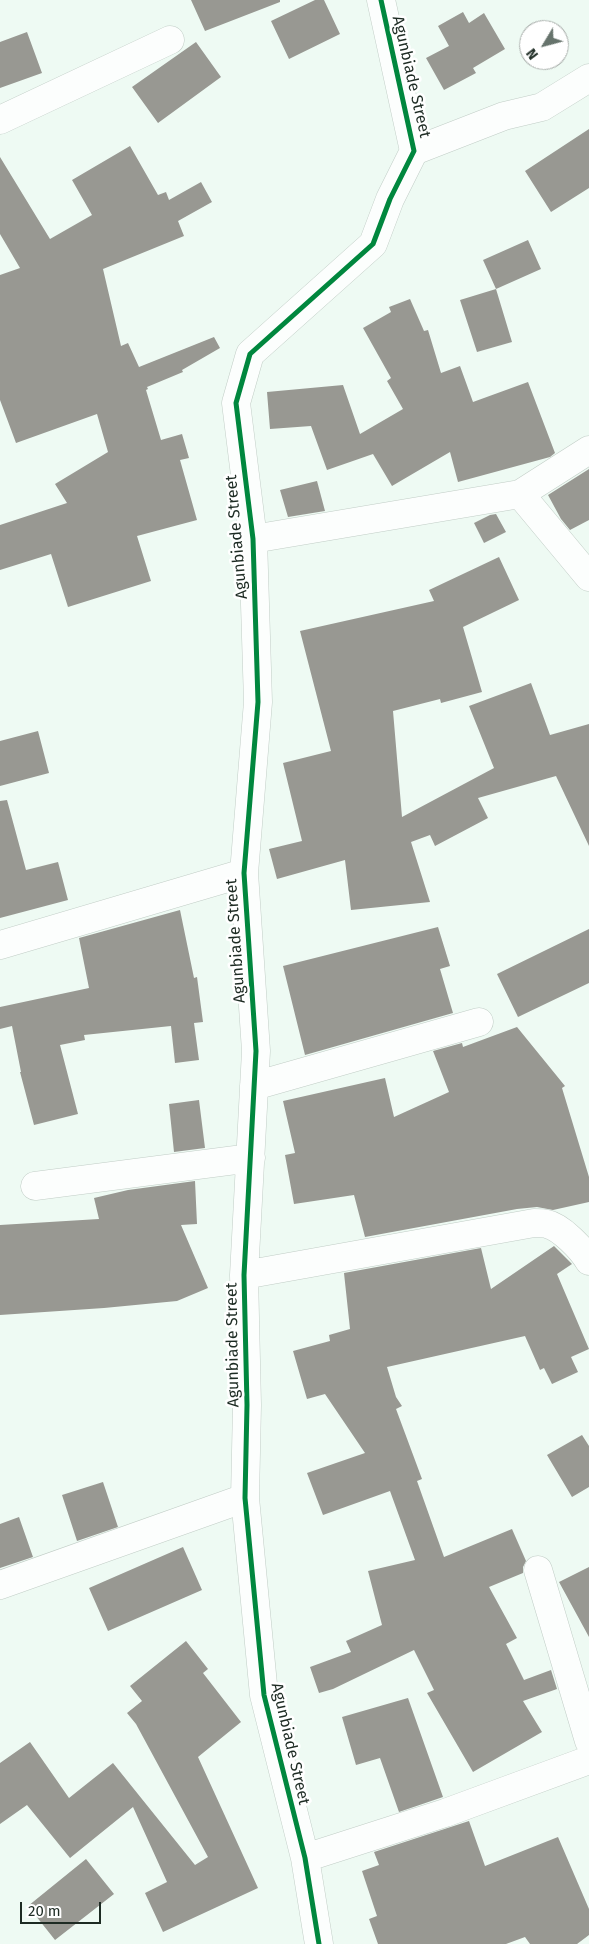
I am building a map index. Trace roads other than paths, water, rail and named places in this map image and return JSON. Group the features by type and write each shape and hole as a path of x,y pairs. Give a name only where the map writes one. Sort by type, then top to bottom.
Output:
{"street":[{"name":"Agunbiade Street","path":"319,1944 305,1858 264,1694 245,1498 247,1405 244,1275 256,1051 244,873 258,702 253,540 236,403 250,354 372,244 390,199 414,151 381,0"},
{"path":"0,120 170,40"},
{"path":"414,151 504,116 542,107 589,78"},
{"path":"253,540 520,494 589,450"},
{"path":"520,494 589,577"},
{"path":"0,945 244,873"},
{"path":"254,1086 479,1022"},
{"path":"35,1186 250,1158"},
{"path":"244,1275 534,1223 548,1224 563,1233 582,1250 589,1262"},
{"path":"0,1585 245,1498"},
{"path":"538,1570 589,1741"},
{"path":"305,1858 446,1813 589,1760"}]}
